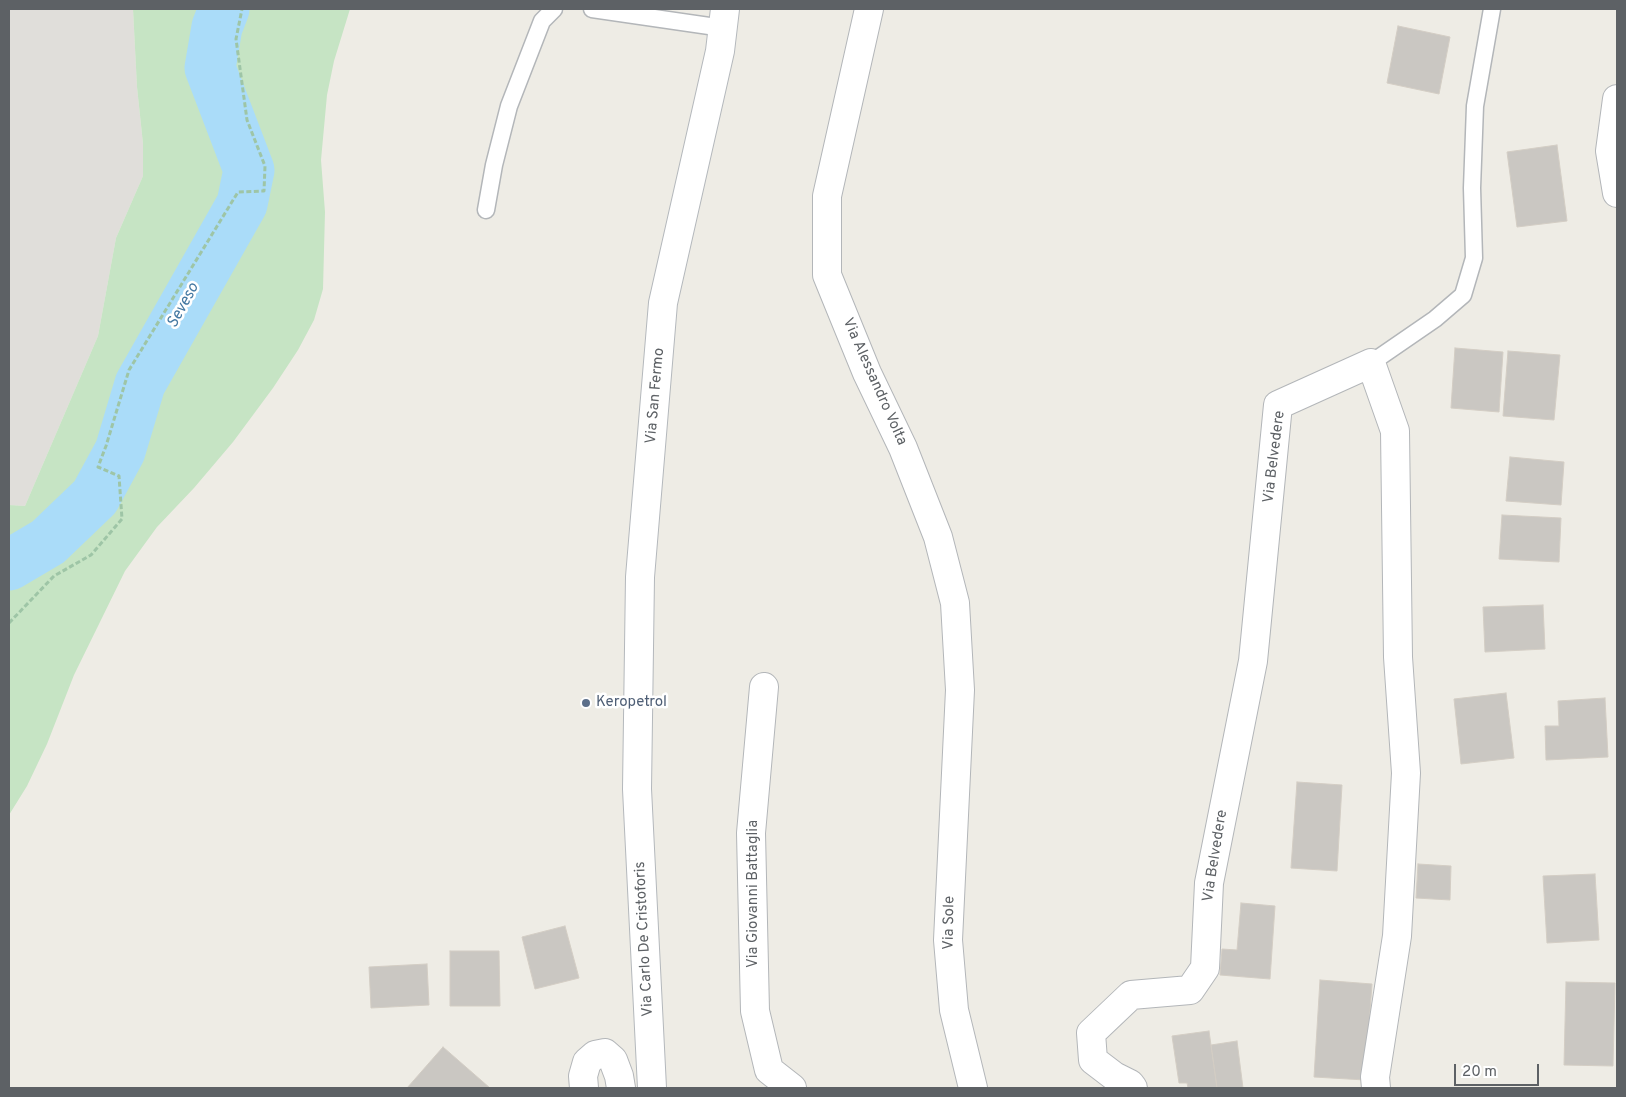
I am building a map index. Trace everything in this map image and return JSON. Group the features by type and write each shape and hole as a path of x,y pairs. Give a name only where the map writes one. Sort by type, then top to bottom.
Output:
{"street":[{"name":"Via Alessandro Volta","path":"869,9 827,196 827,274 867,372 903,448 938,536 955,603 960,690 957,755"},
{"name":"Via San Fermo","path":"637,789 640,577 664,303 720,51 724,18"},
{"path":"1617,99 1610,151 1617,193"},
{"name":"Via Belvedere","path":"1133,1088 1130,1084 1114,1076 1093,1060 1091,1033 1131,995 1190,990 1205,968 1209,882 1253,661 1278,406 1371,363"},
{"path":"1371,363 1395,432 1398,657 1406,773 1397,936 1375,1078 1376,1088"},
{"name":"Via Giovanni Battaglia","path":"764,687 752,833 755,1011 769,1070 792,1088"},
{"name":"Via Sole","path":"957,755 948,940 954,1010 973,1088"},
{"name":"Via Carlo De Cristoforis","path":"637,789 652,1088"},
{"path":"584,1088 583,1076 587,1062 595,1055 605,1053 613,1060 620,1076 621,1088"}],"lane":[{"path":"486,210 494,165 509,106 542,21 554,9"},
{"path":"592,9 724,18"},
{"path":"1371,363 1435,320 1463,295 1474,258 1472,188 1475,106 1492,9"}],"path":[{"path":"9,624 54,576 91,554 122,519 119,476 98,467 129,370 238,192 264,191 265,166 247,120 236,39 242,9"}],"shaded area":[{"path":"9,9 133,9 137,87 143,144 143,176 116,238 98,336 25,506 9,505"}],"green space":[{"path":"133,9 350,9 334,61 327,95 321,160 325,212 323,289 314,320 298,350 273,388 233,442 194,488 157,527 125,571 74,675 47,744 27,786 9,815 9,505 25,506 98,336 116,238 143,176 143,144 137,87"}],"building":[{"path":"1398,26 1450,37 1439,94 1387,83"},
{"path":"1557,145 1567,221 1517,227 1507,152"},
{"path":"1455,348 1503,352 1499,412 1451,408"},
{"path":"1508,351 1560,355 1554,420 1503,416"},
{"path":"1510,457 1564,462 1561,505 1506,501"},
{"path":"1502,515 1561,518 1559,562 1499,559"},
{"path":"1543,605 1545,649 1485,652 1483,607"},
{"path":"1506,693 1514,758 1461,764 1454,699"},
{"path":"1605,698 1608,757 1546,760 1545,726 1559,726 1558,701"},
{"path":"1297,782 1342,785 1337,871 1291,868"},
{"path":"1418,864 1451,866 1450,900 1416,898"},
{"path":"1595,874 1599,940 1547,943 1543,876"},
{"path":"1241,903 1275,906 1270,979 1220,975 1222,949 1237,950"},
{"path":"565,926 579,978 535,989 522,937"},
{"path":"450,951 499,951 500,1006 450,1006"},
{"path":"427,964 429,1005 371,1008 369,967"},
{"path":"1320,980 1372,984 1365,1080 1314,1077"},
{"path":"1566,982 1615,983 1613,1066 1564,1065"},
{"path":"1209,1031 1217,1088 1188,1088 1187,1083 1179,1083 1172,1036"},
{"path":"1237,1041 1243,1088 1217,1088 1211,1045"},
{"path":"443,1047 490,1088 407,1088"}],"waterway":[{"name":"Seveso","path":"9,565 48,542 95,497 120,451 140,384 242,204 249,170 210,68 217,27 224,9"}],"place":[{"name":"Keropetrol","path":"586,703"}]}
